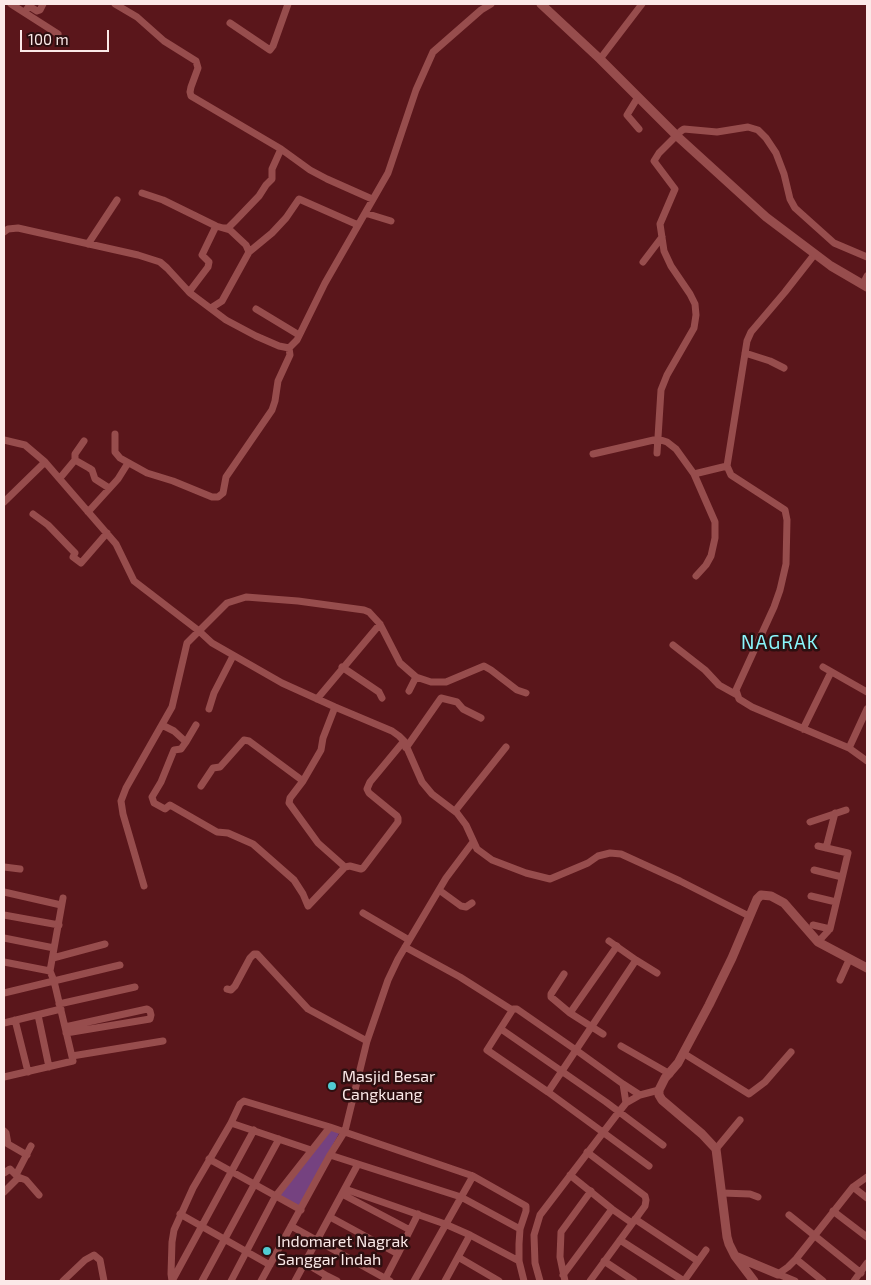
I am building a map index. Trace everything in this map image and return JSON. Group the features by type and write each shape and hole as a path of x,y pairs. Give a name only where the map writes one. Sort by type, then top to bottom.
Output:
{"street":[{"path":"25,12 28,6 37,11 40,10 43,4"},
{"path":"115,4 137,16 164,41 196,61 198,68 191,87 191,96 280,148 310,170 372,199"},
{"path":"230,23 270,50 288,4"},
{"path":"289,348 299,335 325,283 388,173 416,90 433,52 481,10 491,4"},
{"path":"541,4 600,59 677,136 766,217 814,255 831,266 866,282"},
{"path":"600,59 642,4"},
{"path":"15,5 58,34"},
{"path":"638,97 627,115 639,128"},
{"path":"657,453 661,390 667,375 694,328 696,315 695,304 690,294 671,266 664,251 660,230 661,218 675,186 654,161 659,153 684,129 710,132 748,127 758,130 776,153 784,174 790,199 795,208 834,243 867,257"},
{"path":"224,228 228,228 236,220 272,179 272,169 280,148"},
{"path":"142,193 158,198 216,226 230,230 241,239 249,252"},
{"path":"211,308 222,300 249,252 272,233 286,218 299,199 358,225"},
{"path":"88,244 117,200"},
{"path":"364,213 391,221"},
{"path":"189,292 199,282 208,267 209,262 202,256 216,226"},
{"path":"4,232 8,229 18,228 138,255 160,262 168,268 189,292 226,320 247,332 289,348"},
{"path":"643,262 662,237"},
{"path":"737,694 738,685 774,607 786,564 787,520 784,510 731,475 727,466 748,336 814,255"},
{"path":"256,309 299,335"},
{"path":"115,434 115,452 128,463 147,473 212,496 221,496 226,477 272,410 278,382 290,355 289,348"},
{"path":"745,354 770,361 784,368"},
{"path":"593,454 658,439 667,442 676,449 694,474 715,522 715,538 711,556 696,576"},
{"path":"4,440 25,445 45,462 119,549 134,581 212,643 233,656 317,699 392,731 405,744 422,782 432,794 454,811 466,825 473,842 482,853 492,860 526,873 550,879 598,856 610,853 621,854 749,916"},
{"path":"84,441 75,454 76,460 92,470 95,479 109,488"},
{"path":"60,478 76,460"},
{"path":"4,502 45,462"},
{"path":"88,512 118,479 128,463"},
{"path":"694,474 727,466"},
{"path":"33,514 48,525 75,553 73,557 81,563 107,533"},
{"path":"144,886 122,814 121,802 126,788 174,700 187,643 222,607 239,598 246,596 364,610 370,612 380,624 400,663 416,677 431,682 446,682 484,666 517,690 526,693"},
{"path":"317,699 380,624"},
{"path":"673,645 705,670 719,685 737,694 739,698 752,707 849,748 867,761"},
{"path":"209,709 214,693 233,656"},
{"path":"342,667 379,692 382,698"},
{"path":"823,667 867,692"},
{"path":"803,729 830,672"},
{"path":"409,691 416,677"},
{"path":"335,707 323,738 321,750 303,781 290,798 289,803 318,843 345,867 363,868 398,822 399,820 396,816 368,794 366,790 370,782 405,744 441,698 457,702 463,710 481,718"},
{"path":"849,748 867,708"},
{"path":"162,725 174,731 186,742"},
{"path":"196,726 181,749 174,750 161,782 152,797 154,803 165,809 170,805 217,832 228,833 253,844 294,880 308,906 345,867"},
{"path":"201,786 213,768 220,767 244,740 249,741 303,781"},
{"path":"454,811 506,747"},
{"path":"810,822 846,810"},
{"path":"818,942 830,929 848,853 822,847 834,813"},
{"path":"261,1281 345,1131 367,1041 388,980 439,890 473,842"},
{"path":"4,867 20,869"},
{"path":"814,870 842,877"},
{"path":"439,890 461,906 466,907 472,903"},
{"path":"4,892 62,902 50,971 72,1056 72,1063 4,1076"},
{"path":"754,1281 735,1256 729,1244 716,1149 702,1134 662,1100 659,1095 661,1084 670,1074 683,1053 732,958 759,896 763,894 771,896 789,907 818,942 867,968"},
{"path":"811,896 836,902"},
{"path":"363,913 407,944 512,1010"},
{"path":"4,915 59,926"},
{"path":"813,924 830,929"},
{"path":"4,938 54,948"},
{"path":"609,941 657,973"},
{"path":"53,958 106,944"},
{"path":"570,1013 617,946"},
{"path":"227,989 231,990 235,986 250,958 257,954 308,1009 367,1041"},
{"path":"548,1092 636,960"},
{"path":"840,980 849,960"},
{"path":"4,962 50,971"},
{"path":"4,993 120,965"},
{"path":"564,974 550,996 570,1013 603,1034"},
{"path":"4,987 16,990"},
{"path":"4,1023 135,987"},
{"path":"640,1096 517,1008 512,1010 487,1048 488,1051 548,1092 649,1166"},
{"path":"147,1009 152,1015 150,1019 66,1030 147,1009"},
{"path":"38,1015 50,1067"},
{"path":"15,1020 28,1072"},
{"path":"501,1029 663,1145"},
{"path":"72,1056 163,1041"},
{"path":"621,1046 670,1074"},
{"path":"683,1053 749,1094 765,1082 791,1052"},
{"path":"623,1084 626,1103"},
{"path":"540,1281 535,1263 534,1236 543,1210 626,1103 659,1090"},
{"path":"172,1281 172,1242 180,1214 240,1104 244,1101 345,1131 473,1176 526,1206 520,1230 519,1261 524,1281"},
{"path":"716,1149 740,1120"},
{"path":"231,1123 311,1150"},
{"path":"230,1281 247,1253 275,1197 330,1127"},
{"path":"172,1281 254,1130"},
{"path":"4,1131 8,1144 27,1155"},
{"path":"202,1281 279,1139"},
{"path":"4,1192 16,1180 32,1146"},
{"path":"588,1152 645,1196 646,1200 645,1206 590,1281"},
{"path":"330,1155 461,1198 520,1230"},
{"path":"209,1160 300,1210"},
{"path":"295,1281 358,1164"},
{"path":"4,1173 10,1169 17,1176 26,1180 39,1195"},
{"path":"570,1175 612,1209 698,1262"},
{"path":"414,1281 473,1176"},
{"path":"778,1274 796,1258 853,1186 867,1177"},
{"path":"853,1186 867,1198"},
{"path":"343,1191 445,1224 519,1261"},
{"path":"343,1191 410,1230"},
{"path":"564,1278 560,1257 562,1232 590,1191"},
{"path":"722,1193 750,1194 758,1197"},
{"path":"564,1278 612,1209"},
{"path":"834,1210 867,1237"},
{"path":"180,1214 270,1265"},
{"path":"291,1226 386,1280 418,1214"},
{"path":"789,1215 861,1272"},
{"path":"330,1217 398,1254"},
{"path":"446,1281 470,1235"},
{"path":"620,1240 684,1281 706,1250"},
{"path":"63,1281 94,1254 100,1260 104,1281"},
{"path":"735,1256 795,1281"},
{"path":"458,1258 499,1281"},
{"path":"796,1258 823,1281"},
{"path":"604,1261 634,1281"},
{"path":"305,1263 326,1279 337,1281"},
{"path":"854,1281 867,1263"}],"shaded area":[{"path":"330,1127 341,1130 298,1209 276,1196"}],"place":[{"name":"Masjid Besar Cangkuang","path":"332,1086"},
{"name":"Indomaret Nagrak Sanggar Indah","path":"267,1251"}],"district":[{"name":"NAGRAK","path":"780,643"}]}
